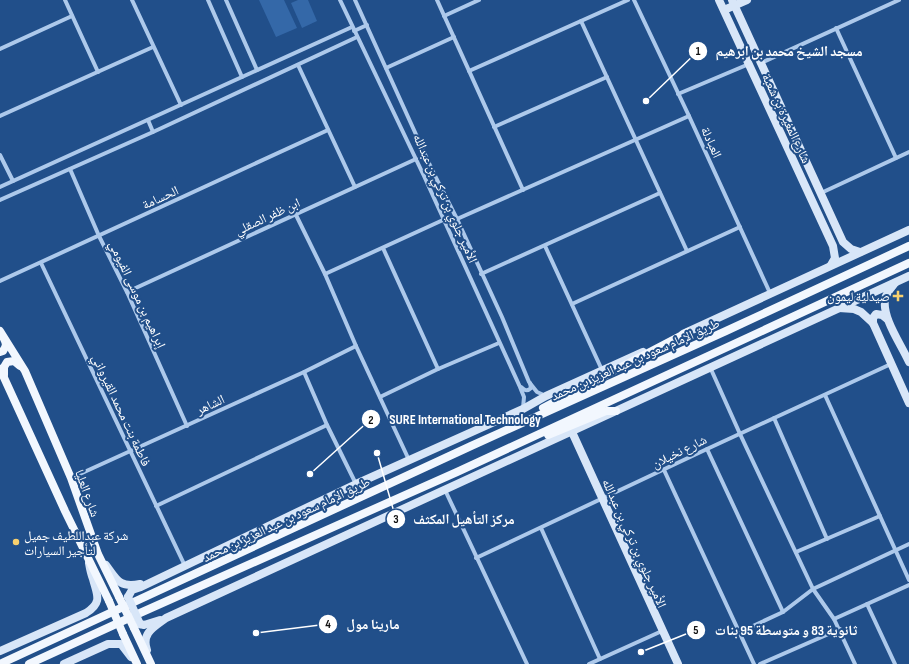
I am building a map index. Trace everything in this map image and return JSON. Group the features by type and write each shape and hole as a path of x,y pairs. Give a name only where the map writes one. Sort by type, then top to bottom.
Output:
{"main road":[{"name":"طريق الإمام سعود بن عبد العزيز بن محمد","path":"0,664 471,446 726,331 909,246"},
{"name":"طريق الإمام سعود بن عبد العزيز بن محمد","path":"30,664 140,613 522,442 909,263"},
{"path":"0,331 6,342 6,348 0,352"},
{"name":"شارع العليا","path":"0,331 25,371 71,478 98,554 119,598 137,626 152,664"},
{"path":"471,446 688,332"},
{"path":"5,378 4,367 7,362 14,361 25,371"},
{"name":"شارع العليا","path":"0,370 65,511 109,601 136,664"},
{"path":"522,442 537,440 606,411 616,411"}],"street":[{"path":"65,0 98,72"},
{"path":"132,0 181,105"},
{"path":"208,0 242,77"},
{"path":"226,0 257,70"},
{"name":"الأمير جلوي بن تركي بن عبدالله","path":"340,0 428,184 520,387 524,397 523,408"},
{"name":"الأمير جلوي بن تركي بن عبدالله","path":"355,0 433,172 457,219 529,382 538,392 546,396"},
{"path":"437,0 523,190"},
{"path":"444,16 479,0"},
{"path":"469,71 628,0"},
{"name":"العبادلة","path":"634,0 770,293"},
{"name":"شارع المغيرة بن شعبة","path":"719,0 833,246"},
{"path":"724,10 733,3 747,0"},
{"path":"761,63 899,0"},
{"path":"733,3 843,242 851,249 860,252"},
{"path":"0,49 72,16"},
{"path":"581,21 687,251"},
{"path":"0,187 257,70 353,29 366,25"},
{"path":"836,28 896,158"},
{"path":"0,200 70,170 357,37"},
{"path":"386,68 454,37"},
{"path":"0,116 153,47"},
{"path":"678,94 749,64"},
{"path":"298,65 355,187"},
{"path":"494,128 607,77"},
{"path":"457,219 689,116"},
{"path":"148,120 153,132"},
{"name":"الحسامة","path":"0,281 42,263 328,130"},
{"path":"821,194 909,152"},
{"path":"0,155 13,181"},
{"name":"ابن ظفر الصقلي","path":"127,292 416,159"},
{"name":"إبراهيم بن موسى الفيومي","path":"70,170 187,426"},
{"path":"424,176 433,172"},
{"path":"428,184 437,180"},
{"path":"481,274 660,194"},
{"path":"296,215 325,274 356,346 409,460"},
{"path":"325,274 443,220"},
{"path":"572,304 740,227"},
{"path":"909,230 602,370 523,408 356,484 153,582 132,590 128,594 128,597 137,626 150,624 166,618 909,276"},
{"path":"831,265 835,258 833,246 840,246 843,242"},
{"path":"545,246 602,370"},
{"path":"383,248 438,369"},
{"name":"فاطمة بنت محمد القيرواني","path":"42,263 185,566"},
{"path":"897,281 885,299 887,319 908,358"},
{"path":"838,308 850,308 860,312 873,323 909,403"},
{"path":"873,323 873,318 876,314 882,315 887,319"},
{"path":"380,397 438,369 499,343"},
{"name":"الشاهر","path":"71,478 304,372 356,346"},
{"name":"شارع نخيلان","path":"476,558 891,364"},
{"path":"710,367 813,589 840,629 854,664"},
{"path":"304,372 327,426 356,484"},
{"path":"520,387 526,391 530,390 531,388 529,382"},
{"path":"825,395 909,580"},
{"path":"774,418 827,539"},
{"path":"156,506 327,426"},
{"name":"الأمير جلوي بن تركي بن عبدالله","path":"572,432 678,664"},
{"path":"707,449 783,612"},
{"path":"664,470 754,664"},
{"path":"444,489 527,664"},
{"path":"796,552 880,516"},
{"path":"540,528 600,659"},
{"path":"740,632 783,612 813,589 909,544"},
{"path":"98,554 117,581 124,585 153,582"},
{"path":"0,651 86,613 94,608 98,600 88,557"},
{"path":"834,619 909,585"},
{"path":"867,604 895,664"},
{"path":"152,664 144,642 146,637 154,628 166,618"},
{"path":"760,664 840,629"},
{"path":"589,664 662,631"},
{"path":"64,664 108,644 121,644 136,664"}],"shaded area":[{"path":"259,0 284,0 297,28 276,37"},
{"path":"298,0 308,0 317,21 302,28 291,3"}],"place":[{"name":"مسجد الشيخ محمد بن ابرهيم","path":"646,101"},
{"name":"صيدلية ليمون","path":"898,296"},
{"name":"مركز التأهيل المكثف","path":"377,453"},
{"name":"SURE International Technology","path":"310,474"},
{"name":"شركة عبداللطيف جميل لتأجير السيارات","path":"16,542"},
{"name":"مارينا مول","path":"256,633"},
{"name":"ثانوية 83 و متوسطة 95 بنات","path":"641,652"}]}
